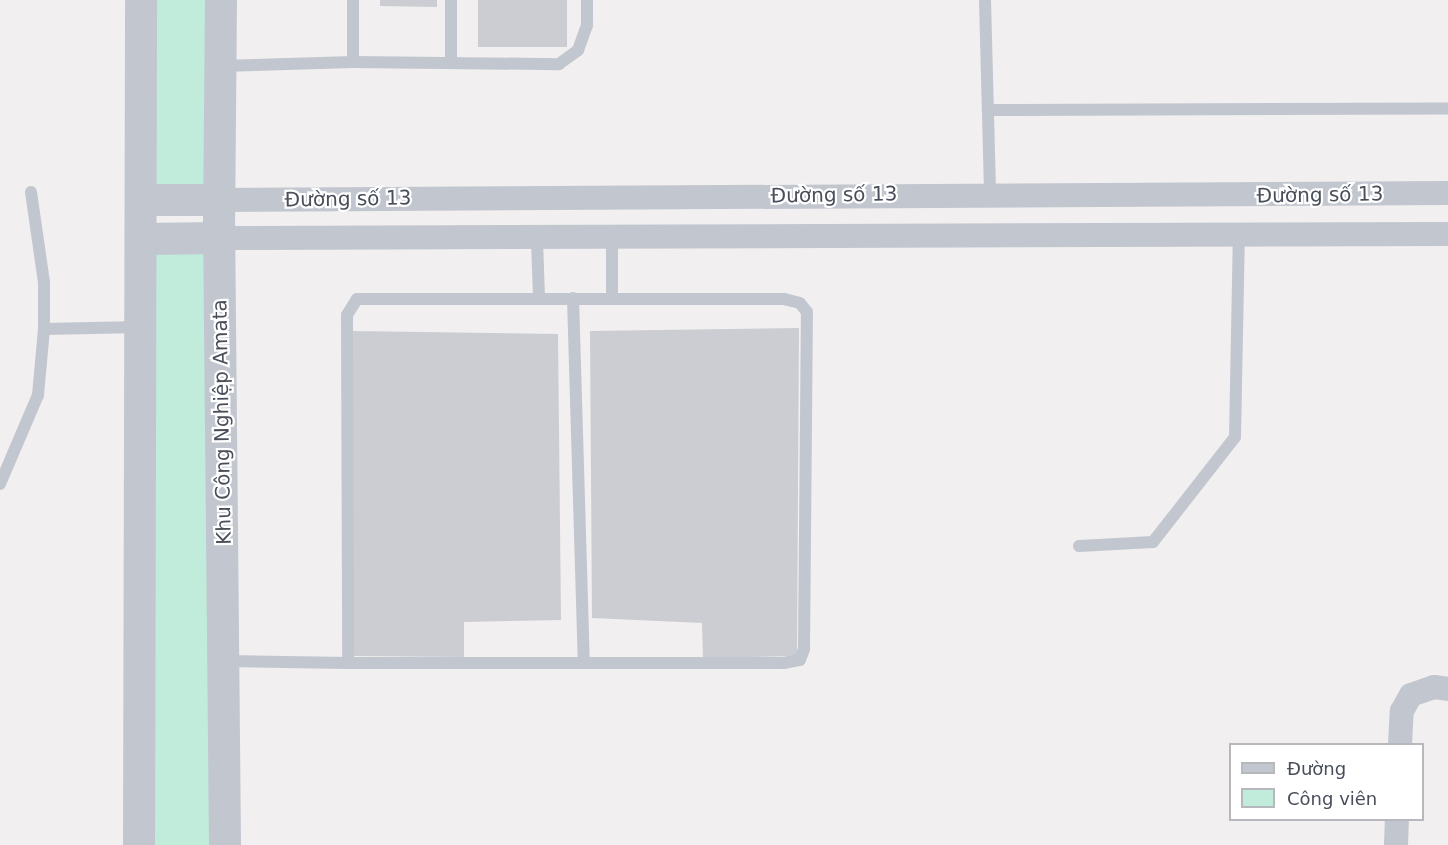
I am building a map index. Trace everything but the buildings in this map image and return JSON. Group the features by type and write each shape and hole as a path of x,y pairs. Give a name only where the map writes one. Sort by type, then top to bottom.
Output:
{"street":[{"path":"139,845 141,0"},
{"name":"Khu Công Nghiệp Amata","path":"221,0 220,238 226,661 225,845"},
{"name":"Đường số 13","path":"220,200 1448,193"},
{"path":"990,194 990,234"},
{"path":"1239,195 1239,235"},
{"path":"142,200 220,200"},
{"name":"Đường số 13","path":"220,238 537,240 990,234 1448,234"},
{"path":"142,239 220,238"},
{"path":"1400,743 1402,711 1412,695 1434,687 1448,689"},
{"path":"1396,845 1397,821"}],"lane":[{"path":"352,0 353,62"},
{"path":"451,0 451,63"},
{"path":"221,66 353,62 559,64 578,50 587,26 587,0"},
{"path":"985,0 990,194"},
{"path":"988,110 1448,108"},
{"path":"0,484 38,395 44,329 44,282 32,192"},
{"path":"1079,546 1153,542 1234,437 1239,235"},
{"path":"612,239 612,299"},
{"path":"537,240 538,298"},
{"path":"226,661 348,663 783,663 800,660 804,649 807,312 800,303 784,300 573,298 357,299 347,315 348,663"},
{"path":"573,298 584,663"},
{"path":"44,329 141,327"}],"green space":[{"path":"154,0 208,0 208,192 154,192"},
{"path":"206,245 212,845 152,845 155,246"}]}
